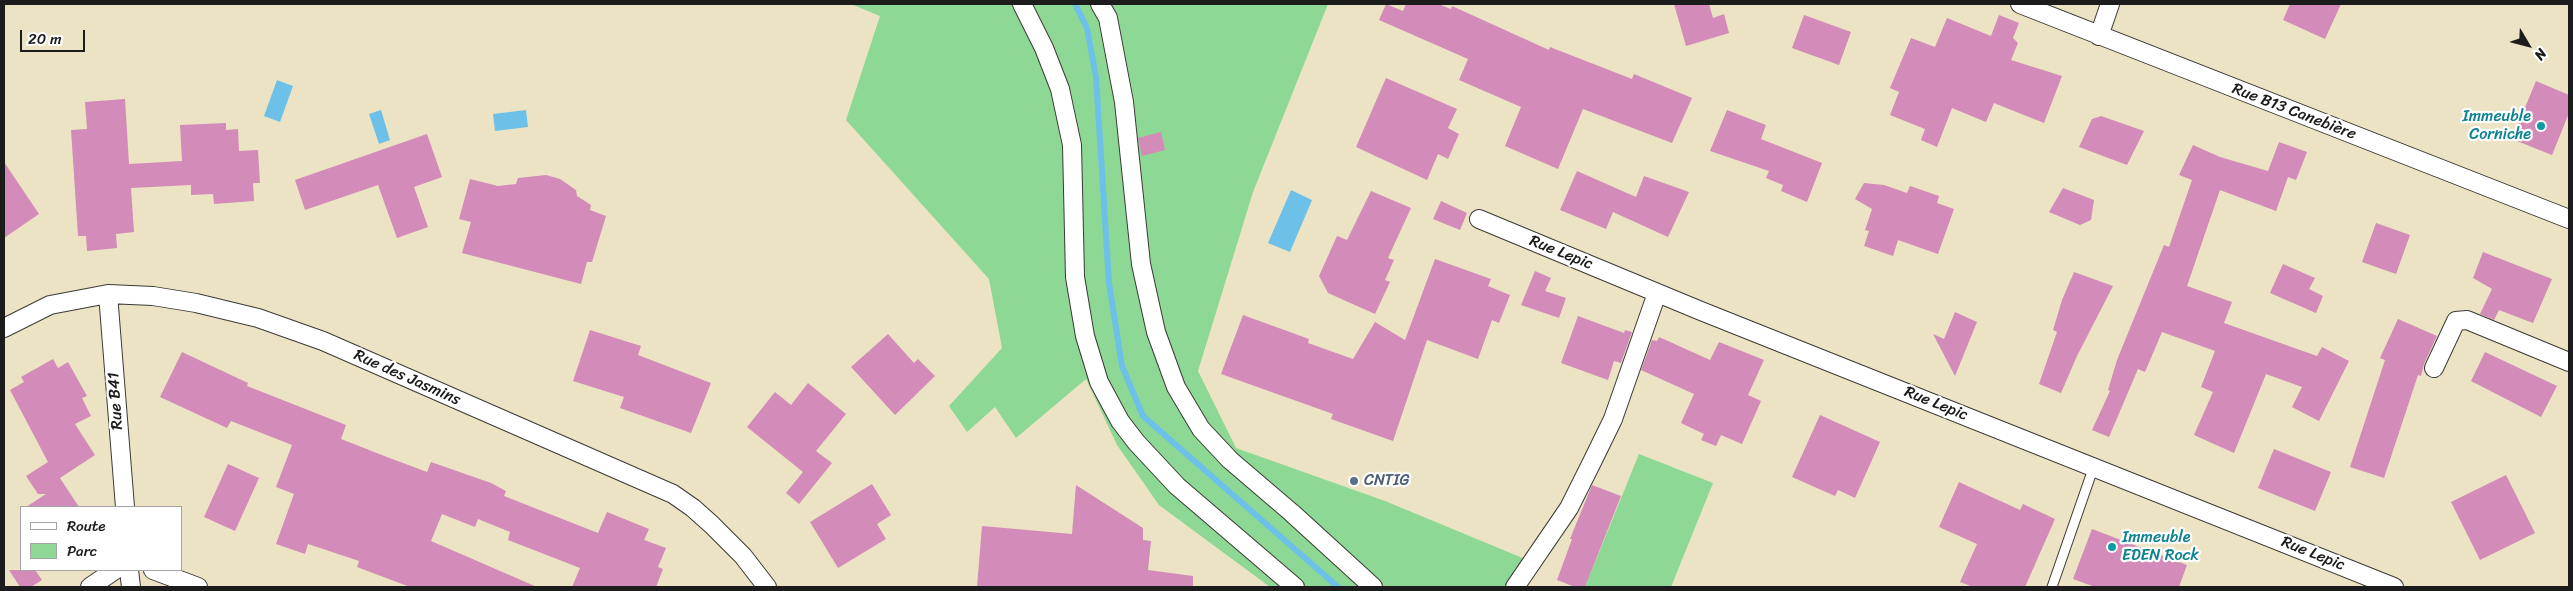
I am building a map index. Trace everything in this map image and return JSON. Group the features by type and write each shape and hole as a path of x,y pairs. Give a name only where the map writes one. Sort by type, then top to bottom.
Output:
{"street":[{"path":"1022,4 1044,48 1060,90 1072,145 1075,277 1085,336 1099,382 1126,428 1177,486 1295,587"},
{"path":"1100,4 1108,18 1124,102 1141,264 1156,332 1176,388 1201,429 1230,460 1292,513 1373,587"},
{"name":"Rue B13 Canebière","path":"2020,4 2569,219"},
{"path":"2099,36 2110,4"},
{"name":"Rue Lepic","path":"1479,219 1658,293 2394,587"},
{"path":"1515,587 1569,508 1613,419 1658,293"},
{"name":"Rue des Jasmins","path":"4,328 50,306 108,294 153,296 196,303 267,321 323,341 673,494 693,508 737,549 767,587"},
{"name":"Rue B41","path":"108,294 125,506"},
{"path":"2434,368 2456,321 2468,320 2569,362"},
{"path":"90,587 114,571"},
{"path":"130,571 131,587"},
{"path":"156,571 198,587"}],"lane":[{"path":"2052,587 2094,466"}],"green space":[{"path":"851,4 1328,4 1253,192 1198,371 1236,448 1385,501 1537,564 1522,587 1270,587 1159,505 1117,445 1086,379 1016,438 995,407 967,432 949,406 1002,348 989,279 846,120 880,16"},
{"path":"1639,454 1713,483 1671,587 1585,587"}],"water":[{"path":"277,80 293,86 280,122 264,116"},
{"path":"381,110 390,140 379,144 369,114"},
{"path":"526,110 528,127 495,131 493,114"},
{"path":"1291,190 1312,200 1290,252 1268,243"}],"building":[{"path":"1386,4 1403,11 1406,4 1438,4 1451,9 1452,6 1549,50 1550,47 1632,79 1634,74 1692,98 1672,143 1583,109 1558,169 1505,146 1521,107 1459,80 1468,59 1379,20"},
{"path":"1674,4 1709,4 1713,18 1724,14 1729,33 1686,46"},
{"path":"2290,4 2341,4 2325,39 2283,20"},
{"path":"1804,15 1851,32 1839,65 1792,48"},
{"path":"1999,15 2019,23 2013,38 2018,43 2011,60 2062,76 2044,123 1994,103 1986,122 1952,108 1937,147 1921,140 1925,129 1890,115 1899,92 1890,88 1911,38 1935,47 1947,18 1991,36"},
{"path":"1386,78 1457,109 1448,128 1459,134 1448,159 1438,154 1427,180 1356,147"},
{"name":"Immeuble Corniche","path":"2536,81 2569,95 2569,113 2552,155 2512,139"},
{"path":"125,99 129,164 182,161 180,125 226,123 226,130 238,129 239,151 258,150 260,183 253,183 254,201 214,204 213,194 191,195 191,185 131,188 134,232 116,234 117,248 87,251 86,236 78,236 71,130 87,129 85,102"},
{"path":"1727,110 1766,125 1761,139 1822,163 1807,202 1781,191 1783,185 1766,178 1769,171 1710,151"},
{"path":"2101,116 2144,131 2127,165 2079,147 2092,119"},
{"path":"1161,132 1165,150 1142,156 1138,138"},
{"path":"427,134 442,177 414,187 428,227 397,238 378,185 305,210 295,180"},
{"path":"2279,142 2307,152 2296,180 2288,177 2276,211 2220,190 2187,286 2232,302 2224,323 2317,356 2322,347 2349,361 2319,421 2292,407 2302,387 2266,374 2234,453 2194,435 2213,392 2201,387 2215,351 2162,332 2145,372 2138,369 2109,437 2092,430 2110,391 2108,390 2117,360 2164,245 2169,247 2192,180 2179,175 2193,145 2220,157 2268,171"},
{"path":"4,162 39,214 4,238"},
{"path":"1577,171 1636,197 1644,176 1689,192 1668,237 1613,212 1606,229 1560,210"},
{"path":"546,175 560,179 576,190 577,196 591,205 590,210 606,216 592,262 587,262 581,284 462,253 471,222 459,219 470,179 498,186 516,184 518,178"},
{"path":"1864,183 1884,185 1907,193 1910,186 1939,196 1937,203 1954,209 1938,254 1898,240 1893,256 1864,246 1869,231 1865,230 1872,209 1855,199"},
{"path":"2063,188 2094,200 2091,220 2080,225 2049,212"},
{"path":"1371,191 1411,208 1388,258 1394,260 1385,280 1390,282 1375,314 1328,293 1319,276 1337,236 1347,240"},
{"path":"1441,201 1467,213 1460,230 1433,219"},
{"path":"2376,223 2410,235 2396,274 2362,262"},
{"path":"2483,252 2552,279 2533,323 2499,310 2494,320 2480,314 2492,289 2473,278"},
{"path":"1435,259 1491,279 1488,286 1510,295 1499,323 1492,320 1478,359 1427,340 1393,441 1331,419 1333,414 1221,374 1243,315 1309,339 1308,343 1353,359 1375,322 1405,340"},
{"path":"2283,264 2315,278 2309,289 2323,296 2316,313 2270,293"},
{"path":"1535,271 1551,278 1545,291 1566,298 1559,318 1521,305"},
{"path":"2074,272 2113,286 2077,356 2061,393 2039,384 2057,332 2053,330 2062,300"},
{"path":"1955,312 1977,322 1955,376 1933,334 1944,339"},
{"path":"1578,316 1624,333 1625,330 1632,332 1621,363 1614,361 1608,380 1561,363"},
{"path":"2398,319 2437,336 2424,364 2421,376 2418,375 2384,478 2350,467 2385,360 2380,358"},
{"path":"590,330 641,346 638,355 711,383 691,433 620,408 624,397 573,381"},
{"path":"888,334 914,363 918,359 935,376 895,415 851,367"},
{"path":"1659,337 1710,360 1719,342 1764,360 1748,395 1761,401 1742,444 1721,435 1716,446 1701,440 1704,434 1681,423 1694,394 1641,370 1652,340 1657,341"},
{"path":"182,352 248,383 247,386 346,425 341,439 387,457 427,472 431,462 491,483 506,491 504,496 598,533 607,512 649,529 644,540 666,548 658,567 663,569 656,587 572,587 580,568 508,540 510,532 478,519 475,527 442,514 431,541 537,587 410,587 357,567 359,561 308,544 305,554 276,544 294,494 276,487 292,445 231,421 227,428 160,397"},
{"path":"2485,352 2557,386 2541,417 2471,381"},
{"path":"53,359 58,368 68,362 87,396 82,398 91,416 75,424 95,455 60,478 78,506 28,506 46,494 38,494 26,476 48,462 10,390 24,382 21,377"},
{"path":"808,383 846,414 816,451 832,463 799,504 786,493 803,472 747,427 775,392 791,405"},
{"path":"1820,415 1880,442 1855,498 1838,490 1835,496 1792,477"},
{"path":"2274,449 2331,472 2315,511 2258,488"},
{"path":"228,464 259,478 235,531 204,517"},
{"path":"2506,475 2535,533 2480,560 2451,502"},
{"path":"1959,482 2020,510 2023,504 2055,519 2025,587 1973,587 1960,582 1977,544 1939,527"},
{"path":"872,484 891,515 877,524 886,539 838,568 810,522"},
{"path":"1076,485 1143,528 1143,540 1151,541 1148,570 1193,576 1193,587 977,587 982,526 1072,534"},
{"path":"1592,485 1621,496 1585,587 1575,587 1557,580 1572,539 1570,539"},
{"name":"Immeuble EDEN Rock","path":"2092,529 2187,565 2179,587 2095,587 2073,579"},
{"path":"9,570 36,571 42,580 31,587 20,587"}],"waterway":[{"path":"1075,4 1087,28 1096,77 1109,283 1122,366 1143,416 1338,587"}],"place":[{"name":"Immeuble Corniche","path":"2541,126"},
{"name":"CNTIG","path":"1354,481"},
{"name":"Immeuble EDEN Rock","path":"2112,547"}]}
